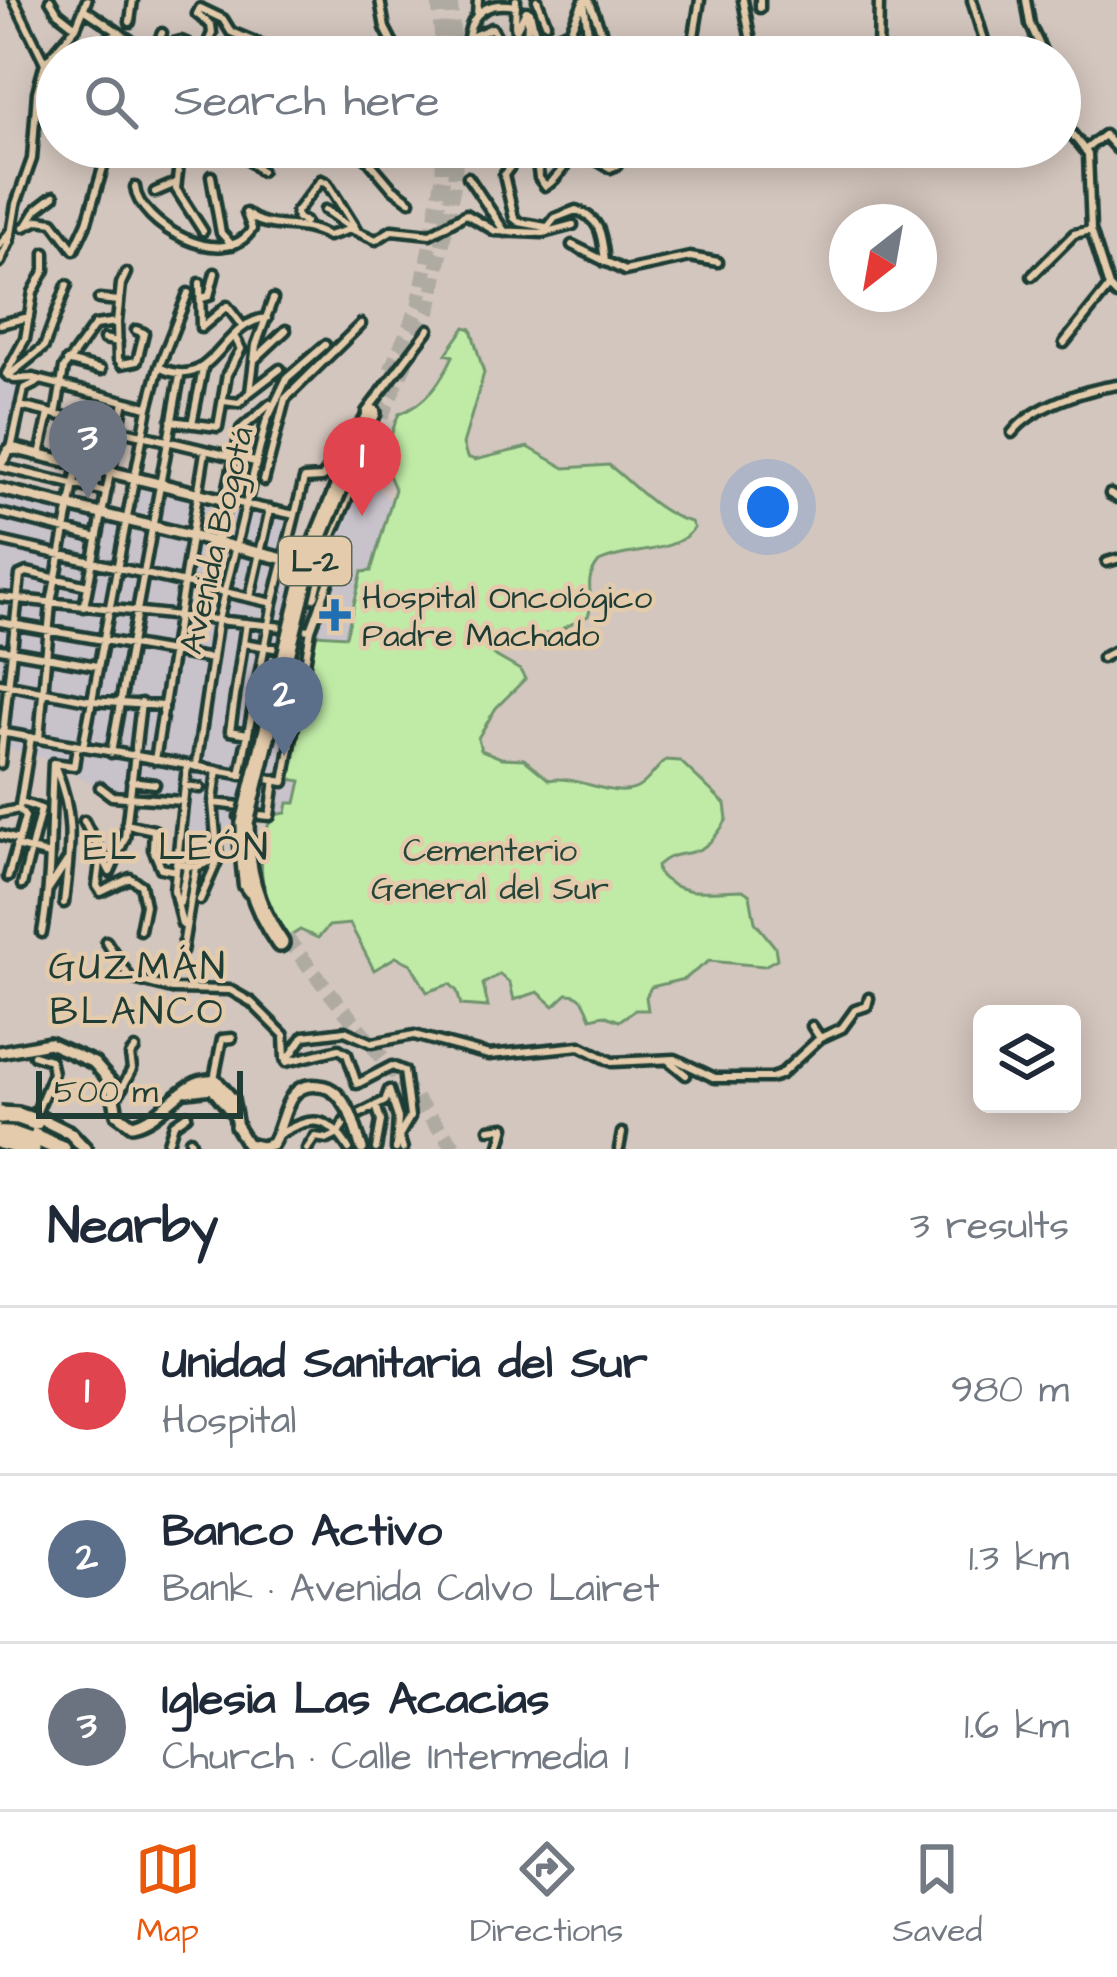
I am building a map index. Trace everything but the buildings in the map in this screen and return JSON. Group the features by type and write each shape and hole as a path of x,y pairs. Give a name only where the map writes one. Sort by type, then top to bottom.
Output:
{"highway":[{"name":"L-2","path":"279,941 257,880 246,820 287,652 320,547 377,415"},
{"path":"287,652 304,592 318,567 324,525 356,459"},
{"path":"0,1113 25,1117 23,1130 49,1149"},
{"path":"0,1128 74,1149"}],"main road":[{"path":"0,1128 23,1130 74,1149"}],"street":[{"path":"0,7 12,0 36,46"},
{"path":"50,0 76,27"},
{"path":"130,22 133,0"},
{"path":"380,0 389,36"},
{"path":"477,19 478,0"},
{"path":"537,0 547,22"},
{"path":"557,36 570,31 586,0"},
{"path":"586,0 587,36"},
{"path":"586,0 602,36"},
{"path":"694,36 700,0"},
{"path":"743,0 750,36"},
{"path":"878,36 879,0"},
{"path":"972,0 983,36"},
{"path":"1026,0 1035,36"},
{"path":"468,36 495,1 516,2 515,36"},
{"path":"70,36 84,3 122,36"},
{"path":"211,36 211,25 197,14 200,8 214,12 241,36"},
{"path":"516,30 526,11 536,36"},
{"path":"528,36 531,16"},
{"path":"472,36 492,28 498,36"},
{"path":"0,262 32,159 36,105"},
{"path":"1086,149 1104,135 1117,149"},
{"path":"1081,143 1091,172 1091,230 1109,287 1117,295"},
{"path":"54,196 26,226 39,220 53,223 74,250 103,168"},
{"path":"178,168 180,199 203,231"},
{"path":"258,168 261,171"},
{"path":"374,168 410,201"},
{"path":"509,168 504,175 514,218 545,230"},
{"path":"538,168 539,178 548,185 562,168"},
{"path":"211,176 221,233 232,245"},
{"path":"468,177 505,232"},
{"path":"321,180 354,230 328,236 296,218 296,212 321,180"},
{"path":"154,192 176,183"},
{"path":"135,187 138,205 201,246 232,245 251,232 246,213 262,224 309,226"},
{"path":"325,210 376,240 392,230 430,234 469,214 495,231 574,225"},
{"path":"545,230 566,213 584,212 599,226 605,262"},
{"path":"0,245 11,230"},
{"path":"1032,276 1074,234 1091,230"},
{"path":"572,245 625,271 690,257 718,262"},
{"path":"8,376 6,371 26,339 34,290 45,270 45,253"},
{"path":"126,273 117,322 119,362 134,364 144,336 136,330"},
{"path":"202,298 209,296 215,274"},
{"path":"200,284 201,328 226,306 243,327"},
{"path":"8,376 44,347 67,285"},
{"path":"1064,343 1109,287"},
{"path":"53,764 74,766 80,747 148,408 188,293"},
{"path":"99,299 119,301"},
{"path":"254,390 254,360 273,299"},
{"path":"0,324 29,316"},
{"path":"159,367 180,376 203,366 243,327 267,318"},
{"path":"40,455 67,362 98,322 117,322"},
{"path":"264,481 283,405 299,382 361,324"},
{"path":"240,775 304,479 322,478 430,329"},
{"path":"254,360 286,330"},
{"path":"170,422 218,427 227,374 241,349 235,336"},
{"path":"104,339 118,342"},
{"name":"Avenida Bogotá","path":"176,867 186,787 218,621 273,402 290,374 325,345"},
{"path":"67,362 101,370"},
{"path":"192,424 203,366"},
{"path":"224,401 239,403 280,369"},
{"path":"8,376 148,408"},
{"path":"111,753 180,376"},
{"path":"41,381 25,389 11,449 0,465 106,492"},
{"path":"1012,433 1020,422 1062,400 1117,385"},
{"path":"254,390 283,405"},
{"path":"83,607 124,401"},
{"path":"198,619 242,426 273,402"},
{"path":"20,406 257,463"},
{"path":"62,460 70,418"},
{"path":"8,877 44,691 52,603 86,422"},
{"path":"82,442 115,450"},
{"path":"11,449 295,514"},
{"path":"154,760 206,452"},
{"path":"0,489 125,523 349,573"},
{"path":"250,597 270,509"},
{"path":"0,513 97,538"},
{"path":"0,541 274,603"},
{"path":"1107,562 1117,559"},
{"path":"213,803 241,806 246,820 268,818 311,630 318,567"},
{"path":"0,764 22,572 88,586"},
{"path":"0,597 311,630"},
{"path":"0,622 212,659"},
{"path":"246,623 230,730 248,734"},
{"path":"244,643 287,652"},
{"path":"0,650 98,666"},
{"path":"1102,658 1117,650"},
{"path":"0,683 92,701 163,706"},
{"path":"84,821 110,872 123,848 141,703"},
{"path":"3,733 280,781"},
{"path":"42,933 53,835 53,764"},
{"path":"53,764 70,808 64,903"},
{"path":"200,900 218,859 213,803 218,770"},
{"path":"131,782 154,784"},
{"path":"100,787 112,796 184,801"},
{"path":"186,787 200,788"},
{"path":"0,813 41,808 22,886"},
{"path":"126,824 152,828 153,849 161,868 218,859"},
{"path":"0,835 49,855"},
{"path":"101,854 98,890 105,892 130,878 141,885 145,905 140,930"},
{"path":"46,892 69,857"},
{"path":"179,907 192,866"},
{"path":"182,952 192,866"},
{"path":"176,867 174,890 186,927"},
{"path":"106,941 130,978 172,989 225,989 248,1000 284,1035 286,1062"},
{"path":"659,1061 676,1060 715,1078 771,1078 781,1075 820,1038 842,1028 855,1010 865,1008 869,998"},
{"path":"812,1026 820,1038"},
{"path":"286,1062 304,1036 340,1031 366,1042 413,1035 488,1055 578,1046 612,1062 672,1061 686,1075"},
{"path":"213,1084 222,1039 232,1038"},
{"path":"0,1052 41,1042 101,1068 122,1120 136,1125 195,1082 222,1084 232,1099 244,1142 267,1145 312,1120 339,1132 349,1149"},
{"path":"286,1062 338,1048 347,1054 357,1084 392,1066 404,1071 410,1117 399,1136 400,1149"},
{"path":"112,1095 120,1092 132,1069 130,1054 135,1049"},
{"path":"23,1130 53,1073 50,1060 34,1054"},
{"path":"267,1145 292,1095 310,1085 332,1090 351,1116 362,1149"},
{"path":"307,1149 315,1137 328,1139 345,1121 386,1100 386,1091 391,1091 400,1149"},
{"path":"374,1106 381,1121 376,1149"},
{"path":"166,1149 174,1124 187,1114"},
{"path":"283,1119 294,1126"},
{"path":"489,1129 506,1127 499,1149"},
{"path":"619,1149 622,1133"},
{"path":"190,1140 193,1149"}],"shaded area":[{"path":"0,374 6,384 27,380 0,461"},
{"path":"358,472 365,473 392,500 371,571 290,779 301,780 296,804 286,813 273,815 269,823 257,819 265,773 247,815 239,807 237,827 212,866 204,865 203,870 175,865 185,799 108,796 76,776 75,767 0,746 0,492 127,525 136,480 292,517 282,561 301,565 285,652 294,654 316,574"}],"green space":[{"name":"Cementerio General del Sur","path":"465,327 471,329 484,373 463,444 467,457 475,460 528,447 565,468 609,465 658,506 694,528 675,543 599,562 591,577 588,616 553,633 498,642 494,655 520,670 525,679 496,708 478,738 481,750 501,758 524,759 549,780 617,791 641,785 666,760 680,761 725,804 727,819 717,835 698,850 665,859 657,866 658,873 687,890 743,890 750,895 755,922 775,947 777,959 764,966 709,961 684,979 651,987 646,997 648,1010 635,1010 619,1021 604,1015 591,1018 583,1001 572,994 554,1006 538,992 514,1000 510,983 500,974 483,984 488,1007 461,1005 450,984 427,992 411,964 396,957 374,970 350,924 329,926 318,938 300,930 289,937 265,896 262,862 267,829 273,815 286,813 288,803 296,803 301,781 289,779 312,638 316,634 346,636 362,572 371,571 395,489 383,461 396,420 438,383 453,356 446,354"}],"tunnel":[{"path":"439,0 442,36"},
{"path":"450,0 453,36"},
{"path":"391,370 419,305 443,168"},
{"path":"381,417 430,309 455,168"},
{"path":"286,938 456,1149"}],"place":[{"name":"Iglesia Las Acacias","path":"88,499"},
{"name":"Unidad Sanitaria del Sur","path":"362,516"},
{"name":"Hospital Oncológico Padre Machado","path":"335,615"},
{"name":"Banco Activo","path":"284,756"}],"district":[{"name":"EL LEÓN","path":"177,846"},
{"name":"GUZMÁN BLANCO","path":"138,988"}]}
